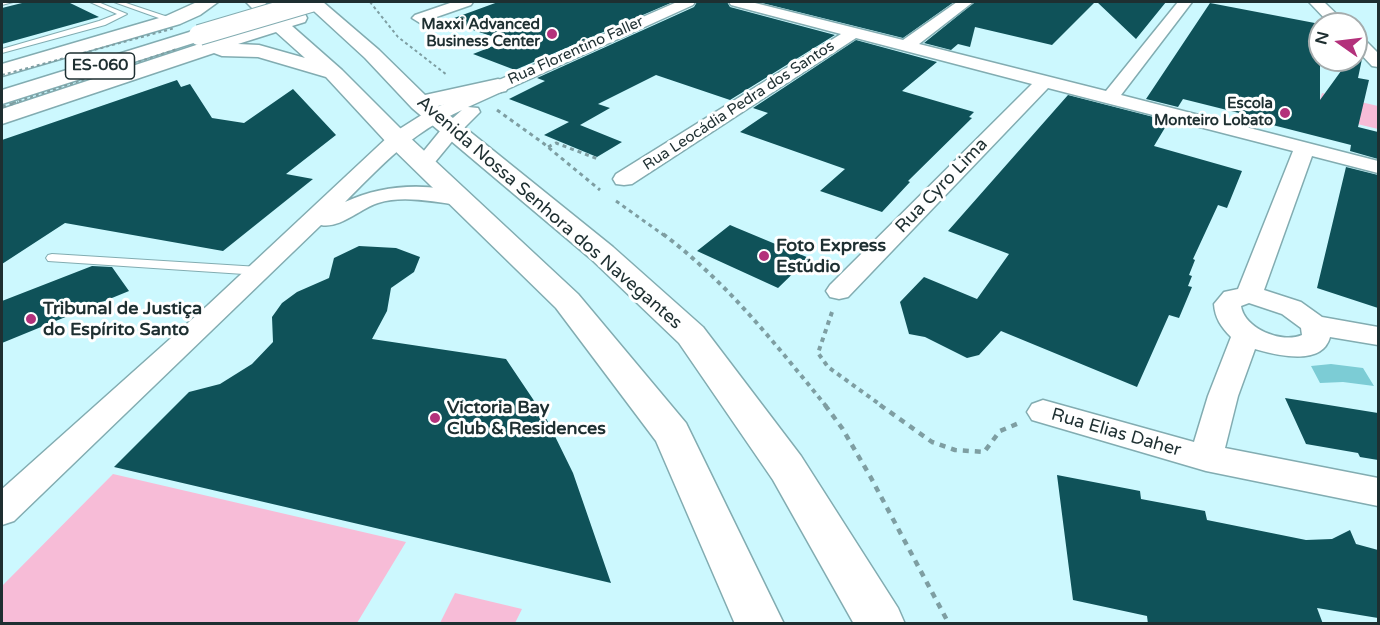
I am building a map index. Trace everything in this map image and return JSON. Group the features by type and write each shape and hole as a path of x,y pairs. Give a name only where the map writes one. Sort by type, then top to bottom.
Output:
{"main road":[{"path":"2,70 176,23 209,2"},
{"path":"80,92 222,29 256,2 335,74 397,139 567,301 672,434 760,624"},
{"name":"ES-060","path":"2,86 283,2"},
{"path":"2,117 80,92 177,53 328,8"},
{"name":"ES-060","path":"2,97 328,8"},
{"name":"Avenida Nossa Senhora dos Navegantes","path":"328,8 436,116 602,253 691,335 787,468 881,624"},
{"path":"177,53 241,49 276,56 335,74"},
{"path":"436,116 498,86"}],"street":[{"path":"420,18 466,2"},
{"name":"Rua Florentino Faller","path":"296,236 397,139 436,116 498,86 688,2"},
{"path":"741,2 1378,167"},
{"path":"907,45 966,2"},
{"path":"1110,98 1185,2"},
{"name":"Rua Leocádia Pedra dos Santos","path":"624,179 854,32"},
{"name":"Rua Cyro Lima","path":"839,291 1045,81"},
{"name":"Rua Florentino Faller","path":"424,163 436,116"},
{"path":"1249,295 1305,148"},
{"path":"2,510 296,236 373,197 401,193 459,198"},
{"path":"1314,325 1316,339 1302,347 1277,346 1246,334 1226,312 1227,303 1233,298 1249,295 1284,304 1305,316 1314,325 1378,336"},
{"path":"1206,458 1223,396 1246,334"},
{"name":"Rua Elias Daher","path":"1044,412 1206,458 1378,492"}],"lane":[{"path":"2,3 9,2"},
{"path":"2,51 102,23 123,14 93,2"},
{"path":"117,2 176,23"},
{"path":"52,258 203,272 259,271"}],"path":[{"path":"2,75 176,23"},
{"path":"2,107 177,53"},
{"path":"548,147 556,143 598,159"},
{"name":"Rua Elias Daher","path":"839,291 818,353 828,367 932,442 955,450 984,452 1000,431 1044,412"}],"shaded area":[{"path":"1322,93 1378,106 1378,129 1316,114"},
{"path":"113,474 406,542 357,623 2,623 2,586"},
{"path":"455,593 522,609 515,623 440,623"}],"water":[{"path":"1331,364 1363,368 1374,386 1343,382 1320,383 1311,366"}],"building":[{"path":"26,2 68,2 99,17 2,44 2,8"},
{"path":"498,2 673,2 515,70 473,54 506,41 446,21"},
{"path":"697,2 727,2 730,7 835,35 730,100 656,75 598,104 610,108 580,125 622,142 597,157 544,135 569,122 509,99 545,81 537,78 694,7"},
{"path":"758,2 954,2 903,38"},
{"path":"975,2 1095,2 1052,45 975,27 970,47 958,44 951,50 924,43"},
{"path":"1097,2 1166,2 1136,39"},
{"path":"1210,3 1308,22 1308,72 1320,72 1320,100 1340,72 1359,72 1358,78 1369,80 1358,127 1378,132 1378,159 1350,151 1351,145 1253,120 1255,117 1183,99 1178,107 1146,99"},
{"path":"856,40 937,62 902,91 974,112 969,117 972,118 908,181 910,182 882,212 820,191 845,169 740,132 768,113 753,108"},
{"path":"177,80 181,87 190,84 212,118 244,123 293,89 336,135 286,174 313,179 223,251 65,223 2,264 2,140"},
{"path":"1068,95 1169,121 1154,146 1242,171 1227,208 1218,205 1193,259 1195,260 1189,275 1192,276 1188,286 1192,287 1179,318 1169,315 1137,387 1001,331 979,355 967,358 925,337 909,334 900,302 924,277 977,299 1009,254 948,231"},
{"path":"1346,167 1378,175 1378,308 1317,288"},
{"name":"Foto Express Estúdio","path":"730,225 809,258 778,288 697,251"},
{"path":"359,246 396,248 420,257 414,272 391,288 387,311 372,339 506,359 547,420 573,473 611,583 114,467 189,392 220,384 252,364 273,342 272,317 282,303 297,292 329,278 334,258"},
{"name":"Tribunal de Justiça do Espírito Santo","path":"92,266 112,267 129,291 2,343 2,301"},
{"path":"1285,398 1378,413 1378,460 1360,457 1358,453 1306,444"},
{"path":"1057,475 1140,491 1141,499 1205,511 1207,520 1306,540 1332,539 1350,530 1356,544 1378,550 1378,618 1317,608 1323,624 1148,624 1147,616 1073,600"}],"place":[{"name":"Maxxi Advanced Business Center","path":"552,34"},
{"name":"Escola Monteiro Lobato","path":"1285,113"},
{"name":"Foto Express Estúdio","path":"764,256"},
{"name":"Tribunal de Justiça do Espírito Santo","path":"31,319"},
{"name":"Victoria Bay Club & Residences","path":"435,418"}]}
